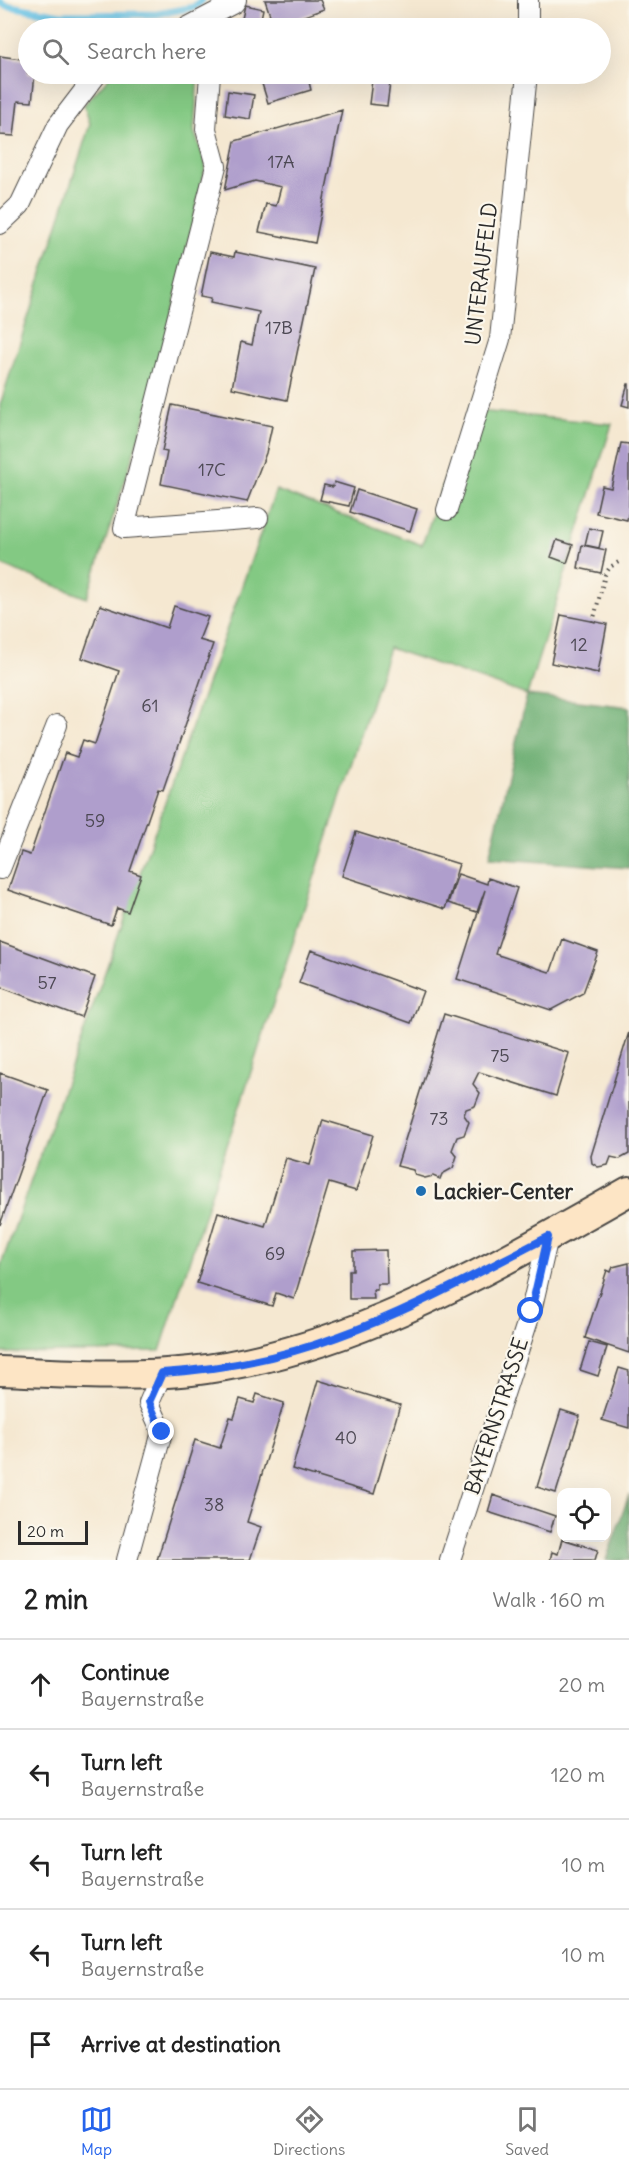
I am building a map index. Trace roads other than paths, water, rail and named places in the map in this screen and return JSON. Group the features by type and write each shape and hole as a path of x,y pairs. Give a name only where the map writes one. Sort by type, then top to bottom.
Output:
{"street":[{"path":"217,18 236,0"},
{"path":"528,0 528,18"},
{"path":"0,224 20,205 58,125 89,84"},
{"path":"209,84 206,129 216,166 124,528 258,518"},
{"name":"UNTERAUFELD","path":"447,510 500,339 526,84"},
{"path":"0,869 57,724"},
{"path":"0,1371 102,1375 162,1373 240,1363 290,1352 336,1338 421,1301 548,1237 629,1191"},
{"name":"BAYERNSTRASSE","path":"450,1560 531,1311 548,1237"},
{"path":"127,1560 162,1432 149,1402 162,1373"}],"waterway":[{"path":"0,2 4,5 61,15 157,14 194,7 202,0"}],"place":[{"name":"Lackier-Center","path":"421,1191"}]}
